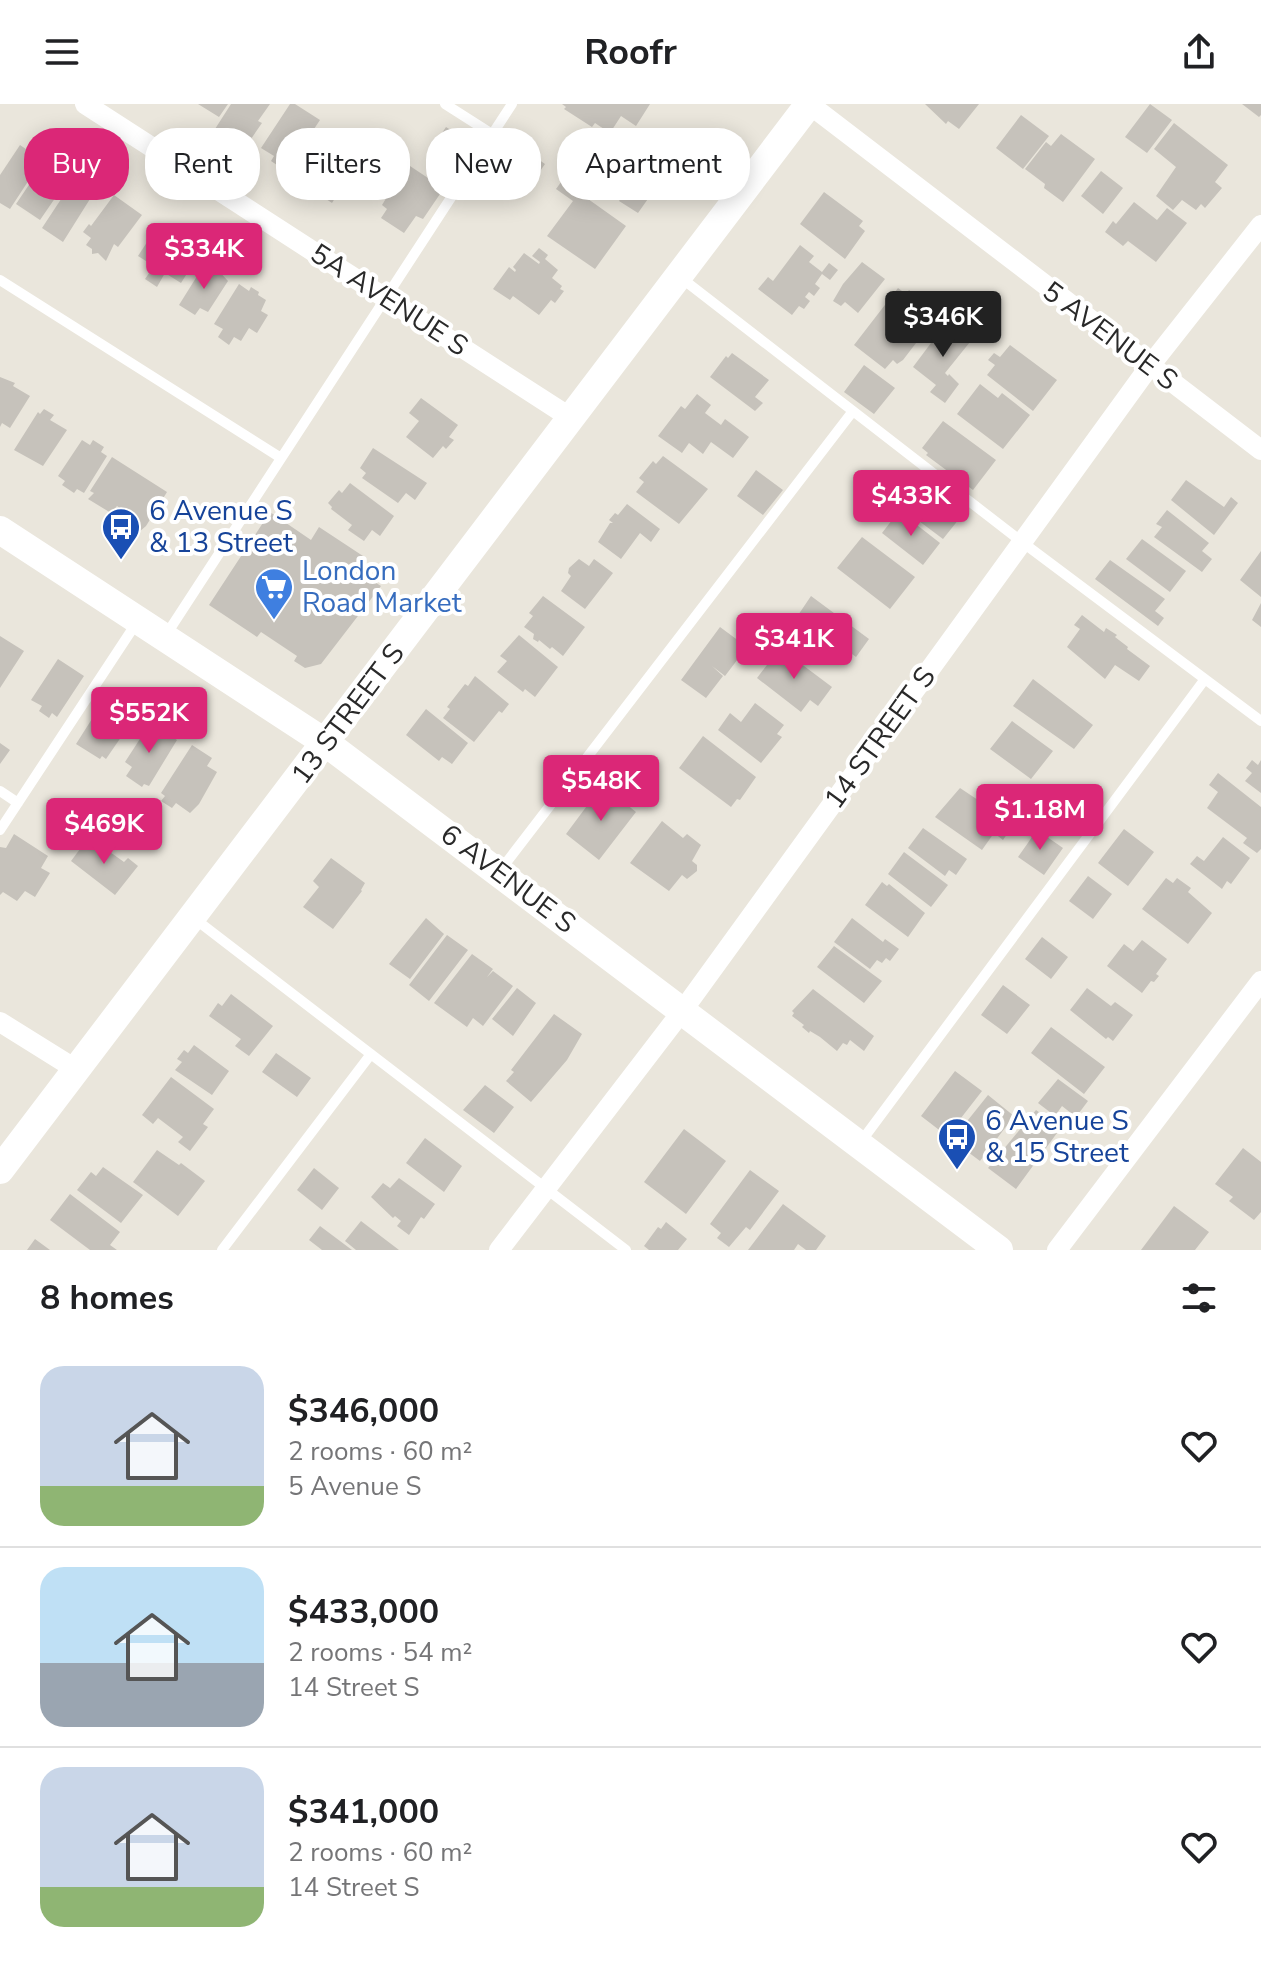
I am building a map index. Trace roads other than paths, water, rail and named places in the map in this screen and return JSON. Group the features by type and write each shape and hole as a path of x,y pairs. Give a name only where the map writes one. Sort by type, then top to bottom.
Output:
{"street":[{"name":"5A AVENUE S","path":"85,104 571,418"},
{"name":"13 STREET S","path":"0,1170 809,104"},
{"name":"5 AVENUE S","path":"809,104 1261,450"},
{"name":"14 STREET S","path":"499,1250 683,1010 1149,367 1261,225"},
{"name":"6 AVENUE S","path":"0,530 326,743 999,1250"},
{"path":"1057,1250 1261,981"},
{"path":"0,1022 77,1070"}],"lane":[{"path":"445,104 483,128"},
{"path":"496,128 512,104"},
{"path":"165,638 449,200"},
{"path":"679,276 1022,542 1261,721"},
{"path":"0,280 281,458"},
{"path":"499,872 853,411"},
{"path":"0,830 138,620"},
{"path":"859,1144 1205,679"},
{"path":"0,791 18,803"},
{"path":"194,918 626,1250"},
{"path":"222,1250 371,1054"}],"place":[{"name":"6 Avenue S & 13 Street","path":"121,561"},
{"name":"London Road Market","path":"274,621"},
{"name":"6 Avenue S & 15 Street","path":"957,1171"}]}
